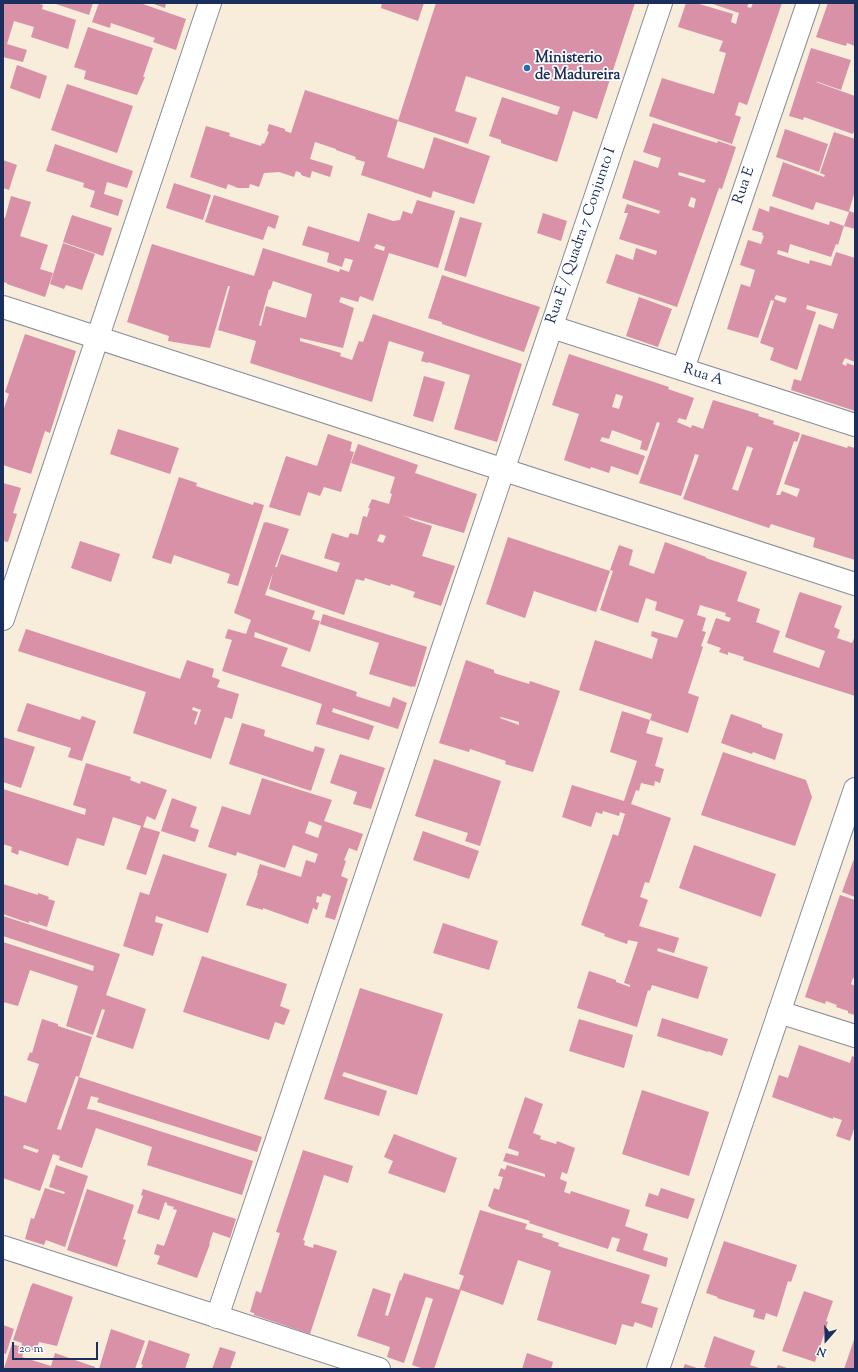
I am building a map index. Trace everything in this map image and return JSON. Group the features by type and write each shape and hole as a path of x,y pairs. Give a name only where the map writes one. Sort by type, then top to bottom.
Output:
{"street":[{"path":"3,618 210,3"},
{"name":"Rua E / Quadra 7 Conjunto I","path":"217,1317 661,3"},
{"name":"Rua E","path":"683,369 808,3"},
{"path":"3,307 855,584"},
{"name":"Rua A","path":"552,327 855,425"},
{"path":"658,1369 855,789"},
{"path":"779,1012 855,1036"},
{"path":"3,1247 217,1317 348,1364 379,1369"}],"building":[{"path":"3,3 37,3 43,5 42,9 76,20 68,49 31,37 34,27 14,21 7,44 27,50 23,62 3,57"},
{"path":"53,3 93,3 89,15"},
{"path":"99,3 140,3 186,19 176,50 153,42 155,38 111,23 110,28 92,22"},
{"path":"151,3 166,3 165,8"},
{"path":"382,3 424,3 418,21 381,8"},
{"name":"Ministerio de Madureira","path":"436,3 635,3 597,119 573,111 557,162 501,143 501,140 489,136 502,97 557,115 560,107 466,76 455,111 477,118 468,144 398,121"},
{"path":"686,3 696,3 733,14 731,22 736,24 739,13 710,3 749,3 747,7 751,8 753,3 782,3 747,105 739,102 735,115 741,117 732,144 649,116 662,78 714,94 726,53 719,51 723,41 678,27"},
{"path":"828,3 855,4 855,46 847,43 846,46 816,37"},
{"path":"88,27 153,48 143,77 145,77 137,95 84,79 86,71 74,67"},
{"path":"811,48 851,60 841,90 816,82 855,96 855,128 853,134 804,117 803,120 789,116"},
{"path":"17,65 47,76 40,99 10,88"},
{"path":"67,84 133,106 117,153 51,130"},
{"path":"305,90 398,120 387,157 424,169 434,137 490,156 474,204 433,191 431,198 361,175 365,162 355,159 356,157 336,149 315,142 310,159 333,166 330,177 312,171 310,178 301,175 301,173 296,171 294,177 279,172 264,173 259,187 250,184 249,188 238,188 228,184 226,189 190,177 206,126 230,133 229,136 261,146 262,143 264,144 269,132 267,131 269,124 285,129 285,131 291,133"},
{"path":"653,123 717,143 718,141 736,147 722,189 719,188 677,307 606,283 616,254 633,260 636,248 656,255 657,251 619,239 628,213 624,213 627,204 659,214 660,211 622,198 634,160 658,168 661,158 643,152","holes":["679,172 706,180 704,183 678,175","691,197 696,199 694,208 688,206"]},
{"path":"785,129 828,144 819,172 776,157"},
{"path":"834,132 855,139 855,191 849,211 855,213 855,229 844,226 849,212 816,202 813,210 772,196 783,162 824,177 825,175 820,173"},
{"path":"55,144 133,171 127,188 107,182 104,194 123,200 118,216 90,207 95,191 83,187 84,183 46,171"},
{"path":"3,160 17,165 9,190 3,188"},
{"path":"174,183 211,195 203,220 166,208"},
{"path":"214,195 279,216 275,229 268,226 263,240 205,222"},
{"path":"11,196 31,202 20,236 48,245 40,269 53,273 45,297 3,282 3,218 5,218"},
{"path":"417,200 455,211 438,268 389,253 373,301 360,296 358,302 341,297 339,302 354,308 343,348 300,338 300,341 341,353 340,356 352,360 359,341 363,342 373,314 522,364 497,442 454,429 470,375 421,361 424,352 389,341 372,402 250,363 256,341 218,330 230,286 228,286 210,348 168,341 169,336 127,322 152,244 254,276 263,248 339,272 340,269 349,272 353,260 345,258 342,267 327,262 329,253 302,245 308,226 359,242 368,213 393,221 400,220 403,211 412,214","holes":["376,244 385,247 384,251 374,248","273,281 312,294 306,318 266,306 261,326 259,325 269,289 270,290"]},
{"path":"770,206 829,225 830,221 844,226 838,245 836,244 831,257 790,244 788,253 778,250 777,254 809,264 810,260 831,266 836,252 855,258 855,362 845,358 842,364 846,366 847,363 855,366 855,411 791,390 794,379 801,381 819,324 833,329 838,314 807,305 806,309 816,312 797,370 770,360 774,348 760,343 774,301 771,300 758,338 727,329 741,284 750,287 755,270 740,265 748,240 761,244 764,236 762,235 763,233 752,230 759,208 769,212","holes":["776,295 787,298 785,303 774,299"]},
{"path":"543,213 567,221 561,241 537,233"},
{"path":"72,215 112,228 103,256 63,242"},
{"path":"460,217 482,223 466,277 444,270"},
{"path":"63,243 95,254 82,290 66,285 64,289 50,284"},
{"path":"442,275 540,307 524,352 428,318"},
{"path":"639,297 672,309 658,347 626,336"},
{"path":"25,334 76,351 50,433 45,431 31,474 3,465 3,411 9,394 5,392"},
{"path":"569,354 669,387 668,389 694,398 686,420 679,418 677,422 691,428 692,425 703,429 713,400 759,414 758,416 774,421 773,424 800,433 797,442 794,441 776,495 780,495 782,491 797,497 800,489 784,484 802,434 847,448 848,446 855,448 855,560 813,547 815,538 771,524 769,528 683,499 699,455 695,454 681,496 639,483 660,423 657,422 647,451 640,449 642,441 612,430 609,439 602,437 600,441 645,456 638,475 611,466 609,473 591,467 590,469 564,460 579,414 552,405","holes":["616,394 623,396 619,409 612,407","747,446 753,448 738,491 732,489"]},
{"path":"424,376 445,382 433,422 413,416"},
{"path":"118,429 179,448 170,474 110,454"},
{"path":"328,434 352,442 350,451 354,452 341,492 324,487 320,496 308,492 300,516 269,507 286,456 317,466"},
{"path":"358,444 418,465 415,473 477,494 464,533 402,515 432,526 422,556 455,566 441,606 413,597 415,592 391,584 390,586 365,578 364,581 356,579 344,615 269,589 273,573 265,595 315,611 312,619 320,621 310,652 255,632 254,637 288,648 281,666 357,692 356,696 390,707 393,697 407,703 398,729 333,708 332,712 374,726 369,740 316,724 322,704 222,671 232,640 225,638 228,629 246,634 251,620 234,613 264,522 289,529 275,567 277,567 281,554 337,572 340,563 324,558 332,533 348,538 350,533 358,535 363,516 367,517 370,508 368,508 372,499 389,504 392,494 390,493 395,477 351,463","holes":["380,534 386,536 383,543 377,541"]},
{"path":"179,477 197,483 196,486 253,505 254,502 264,505 238,586 227,583 230,574 174,555 171,564 152,558"},
{"path":"3,483 21,488 13,513 17,514 8,542 3,541"},
{"path":"508,537 610,571 596,612 534,591 525,618 486,604"},
{"path":"80,541 120,554 111,582 71,568"},
{"path":"665,542 747,572 737,601 760,609 756,622 780,631 773,652 819,668 825,651 785,637 798,596 800,592 842,606 834,627 840,630 837,638 852,643 855,636 855,696 743,660 744,657 728,652 728,655 719,652 721,648 707,643 716,618 729,622 731,618 725,616 726,613 700,605 697,615 706,618 702,631 706,632 701,646 703,647 688,693 699,697 688,733 650,720 652,714 579,690 595,640 652,659 658,639 651,636 652,631 677,638 684,620 655,610 657,602 646,598 638,623 600,610 613,571 610,570 619,545 633,550 629,565 654,574"},
{"path":"323,614 427,647 415,687 369,674 379,643 320,624"},
{"path":"26,629 180,679 187,660 214,669 212,677 220,680 217,687 239,694 232,719 225,717 211,759 133,733 146,692 18,651","holes":["193,707 201,710 196,725 194,724 198,712 192,710"]},
{"path":"466,660 494,670 494,673 529,684 530,681 560,691 533,772 505,764 506,761 470,749 469,752 439,743","holes":["501,717 519,722 519,725 500,718"]},
{"path":"27,703 80,720 82,716 96,721 82,761 68,757 71,748 17,731"},
{"path":"622,711 650,720 646,733 663,738 655,766 664,769 660,783 655,781 654,786 641,783 639,791 636,790 631,804 671,818 649,883 645,882 640,897 648,900 639,926 679,938 674,953 658,948 657,951 708,967 698,999 652,985 650,991 648,990 637,1027 577,1008 589,971 616,980 616,982 630,987 630,985 624,983 638,942 628,940 627,944 604,936 605,934 581,925 613,834 618,836 625,814 620,812 619,816 603,811 602,814 596,812 591,827 562,817 572,785 624,801 637,761 610,752"},
{"path":"731,714 783,734 775,760 721,743"},
{"path":"242,723 265,730 264,736 313,752 315,746 325,749 311,791 229,764"},
{"path":"3,737 35,747 21,788 3,782"},
{"path":"723,752 806,780 812,797 795,846 701,815"},
{"path":"340,754 385,768 371,809 353,804 357,792 330,783"},
{"path":"434,759 501,781 480,846 465,841 468,833 415,816"},
{"path":"86,763 131,777 130,780 140,784 141,781 167,790 155,820 147,816 143,827 160,832 146,875 126,869 141,826 113,817 104,846 77,838 68,866 19,850 18,855 11,852 12,847 3,844 3,789 85,815 86,809 73,805"},
{"path":"262,778 332,800 324,821 363,834 357,851 349,848 344,860 346,861 341,876 348,879 335,920 325,917 331,896 323,893 321,897 317,896 316,902 319,903 317,910 313,908 308,924 263,908 263,910 246,905 260,864 301,877 306,860 315,863 318,854 293,845 285,868 237,852 236,856 208,847 222,806 250,815","holes":["309,821 322,826 318,838 305,833"]},
{"path":"172,798 197,807 190,827 199,830 195,842 161,831"},
{"path":"423,831 479,851 469,879 413,860"},
{"path":"694,845 776,874 761,917 679,888"},
{"path":"163,854 227,874 208,933 156,916 155,922 163,924 153,956 123,946 140,892 149,895"},
{"path":"855,856 855,897 842,892"},
{"path":"3,884 38,895 38,893 55,901 47,927 29,921 29,923 3,914"},
{"path":"840,895 855,900 855,979 853,978 851,984 855,986 855,1015 848,1013 848,1011 836,1007 837,1005 826,1001 825,1004 805,997"},
{"path":"3,916 120,954 106,995 146,1009 133,1049 96,1037 105,1010 102,1009 93,1035 66,1026 78,986 30,970 18,1006 3,1002 3,942 93,971 94,966 3,936"},
{"path":"443,923 498,941 489,970 433,953"},
{"path":"202,956 287,984 280,1006 290,1010 284,1025 275,1022 269,1040 183,1012"},
{"path":"360,988 443,1014 417,1095 344,1072 342,1076 387,1091 379,1116 324,1099"},
{"path":"662,1018 728,1039 722,1056 657,1036"},
{"path":"42,1019 58,1024 58,1026 92,1037 79,1077 262,1137 257,1152 97,1102 99,1098 91,1096 87,1109 253,1161 242,1195 147,1165 152,1147 96,1128 82,1168 59,1160 60,1156 53,1154 40,1191 3,1178 3,1095 26,1103 39,1064 27,1060 30,1052 32,1053","holes":["76,1076 79,1077 61,1130 57,1129","24,1145 39,1150 37,1153 23,1148"]},
{"path":"579,1019 633,1035 624,1068 569,1051"},
{"path":"799,1045 850,1063 852,1056 855,1057 855,1126 850,1141 836,1136 842,1120 833,1117 833,1119 772,1097 779,1075 788,1078"},
{"path":"642,1090 709,1112 689,1176 622,1154"},
{"path":"525,1097 543,1104 533,1133 541,1136 540,1139 556,1144 557,1141 575,1148 567,1174 562,1172 560,1179 567,1182 564,1192 570,1194 571,1191 630,1210 625,1226 648,1234 643,1250 668,1258 666,1267 616,1251 620,1239 612,1237 608,1249 529,1223 530,1221 492,1209 488,1206 494,1188 499,1190 503,1177 498,1176 501,1168 505,1170 507,1165 545,1177 545,1174 503,1161 506,1153 518,1156 519,1152 508,1148"},
{"path":"394,1134 457,1158 445,1193 388,1173 393,1161 384,1157"},
{"path":"303,1150 353,1166 348,1183 324,1175 303,1240 305,1241 304,1245 313,1248 314,1244 337,1251 310,1334 254,1315 254,1313 250,1312 256,1291 261,1293 280,1233 276,1232"},
{"path":"56,1165 88,1176 65,1247 46,1240 44,1245 25,1239 31,1218 34,1219 45,1188 64,1194 65,1192 49,1187"},
{"path":"661,1188 695,1199 688,1219 645,1206 649,1193 658,1196"},
{"path":"87,1189 134,1205 123,1239 126,1240 117,1267 67,1250"},
{"path":"143,1189 236,1219 230,1238 213,1232 197,1278 157,1264 160,1256 154,1254 157,1244 164,1246 177,1210 173,1209 174,1207 167,1205 165,1202 159,1220 137,1213 143,1196 141,1195"},
{"path":"480,1210 527,1224 525,1229 543,1234 542,1237 559,1243 558,1246 650,1275 641,1303 658,1308 652,1328 635,1322 633,1327 622,1324 616,1345 537,1320 551,1271 518,1260 503,1305 461,1290 434,1369 424,1369 412,1365 433,1299 426,1297 404,1363 387,1357 390,1347 357,1336 373,1288 391,1294 385,1315 388,1316 400,1280 401,1281 404,1273 459,1290 464,1276 459,1274"},
{"path":"724,1241 797,1265 791,1282 788,1281 777,1317 766,1313 764,1320 753,1317 755,1310 706,1293"},
{"path":"33,1283 73,1297 57,1346 39,1342 36,1351 21,1347 22,1343 13,1340"},
{"path":"804,1291 833,1301 815,1362 782,1351"},
{"path":"3,1325 14,1329 6,1354 3,1353"},
{"path":"111,1329 145,1341 135,1369 99,1369"},
{"path":"714,1336 755,1351 750,1365 762,1369 710,1369 704,1367"},
{"path":"855,1337 855,1369 844,1369"},
{"path":"149,1340 190,1354 185,1369 141,1369 143,1365 141,1364"},
{"path":"12,1344 25,1348 22,1357 51,1366 55,1353 95,1367 95,1369 7,1369 4,1368"},
{"path":"220,1347 236,1352 230,1369 212,1369"},
{"path":"527,1353 553,1362 551,1369 522,1369"},
{"path":"685,1364 700,1369 683,1369"},
{"path":"778,1365 790,1369 776,1369"}],"place":[{"name":"Ministerio de Madureira","path":"527,68"}]}
